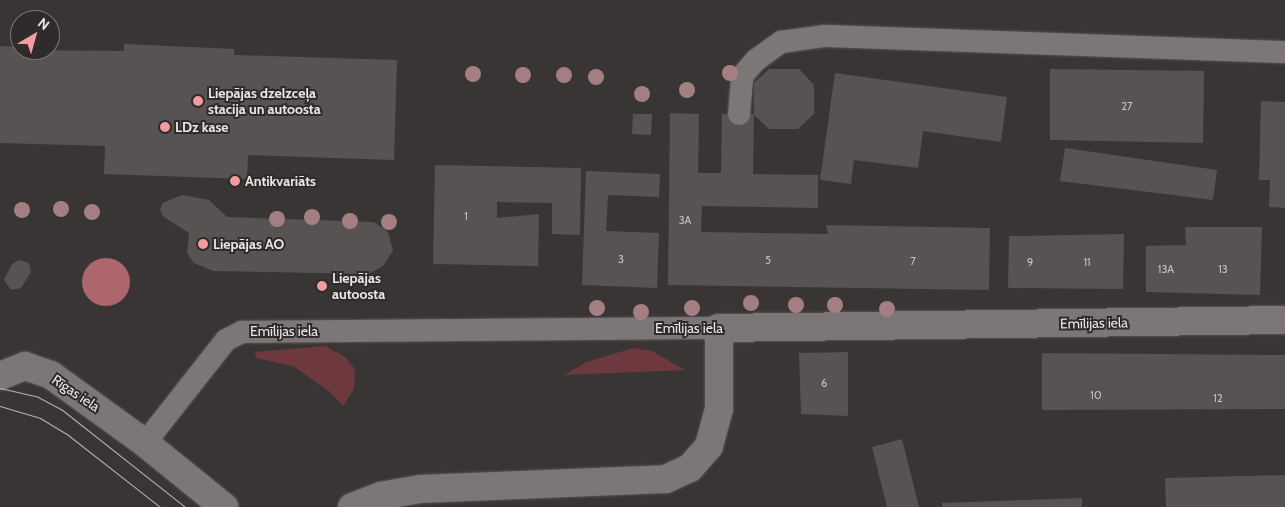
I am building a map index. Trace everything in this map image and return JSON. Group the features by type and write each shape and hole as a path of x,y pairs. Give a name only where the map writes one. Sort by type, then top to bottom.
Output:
{"street":[{"name":"Emīlijas iela","path":"719,328 1285,320"},
{"path":"352,507 380,496 420,489 666,480 690,468 709,446 719,409 719,328"},
{"name":"Rīgas iela","path":"0,376 25,366 51,375 145,443 224,507"}],"lane":[{"path":"739,114 742,76 756,60 780,42 824,36 1285,52"},
{"name":"Emīlijas iela","path":"145,443 226,340 242,332 719,328"}],"shaded area":[{"path":"106,258 115,260 123,265 128,273 130,282 128,291 123,299 115,304 106,306 97,304 89,299 84,291 82,282 84,273 89,265 97,260"},
{"path":"325,346 345,357 355,369 354,389 343,406 329,391 293,366 256,358 255,352"},
{"path":"633,348 652,351 685,370 564,375 587,362"}],"building":[{"name":"Liepājas dzelzceļa stacija un autoosta","path":"124,44 234,49 234,55 397,60 394,160 248,155 247,179 104,174 105,146 0,143 0,46 10,46 10,60 60,60 60,50 124,51"},
{"path":"769,69 799,69 814,85 814,114 798,129 769,129 754,115 753,174 818,175 818,208 702,206 701,232 828,234 826,225 990,228 989,290 668,285 670,113 699,114 698,173 721,173 722,114 754,114 754,83"},
{"path":"1050,69 1204,71 1203,143 1050,140"},
{"path":"835,73 1007,97 1001,142 923,131 918,168 854,160 851,184 820,180"},
{"path":"1261,101 1285,102 1285,208 1269,207 1270,180 1259,180"},
{"path":"633,114 652,114 651,135 632,134"},
{"path":"1065,148 1217,170 1213,200 1060,181"},
{"path":"435,165 581,168 580,235 552,234 552,203 497,202 497,218 539,214 538,266 433,264"},
{"path":"586,171 660,174 659,197 608,195 606,231 659,233 657,288 582,285"},
{"path":"182,195 209,200 227,217 374,222 388,232 393,251 383,266 368,274 213,271 194,263 187,253 189,233 164,217 160,210 163,203"},
{"path":"1185,227 1262,227 1260,295 1146,292 1146,246 1186,245"},
{"path":"1124,234 1123,289 1008,288 1009,236"},
{"path":"19,260 29,263 31,272 21,288 11,290 4,280 12,264"},
{"path":"848,352 848,416 801,414 799,353"},
{"path":"1042,353 1285,355 1285,409 1042,410"},
{"path":"902,439 919,507 887,507 872,447"},
{"path":"1285,475 1285,507 1166,507 1165,478"},
{"path":"1082,498 1082,507 942,507 942,503"}],"tram line":[{"path":"0,388 38,397 61,409 185,507"},
{"path":"0,406 40,418 68,435 160,507"}],"place":[{"name":"Liepājas dzelzceļa stacija un autoosta","path":"198,101"},
{"name":"LDz kase","path":"165,127"},
{"name":"Antikvariāts","path":"235,181"},
{"name":"Liepājas AO","path":"203,244"},
{"name":"Liepājas autoosta","path":"322,286"}]}
